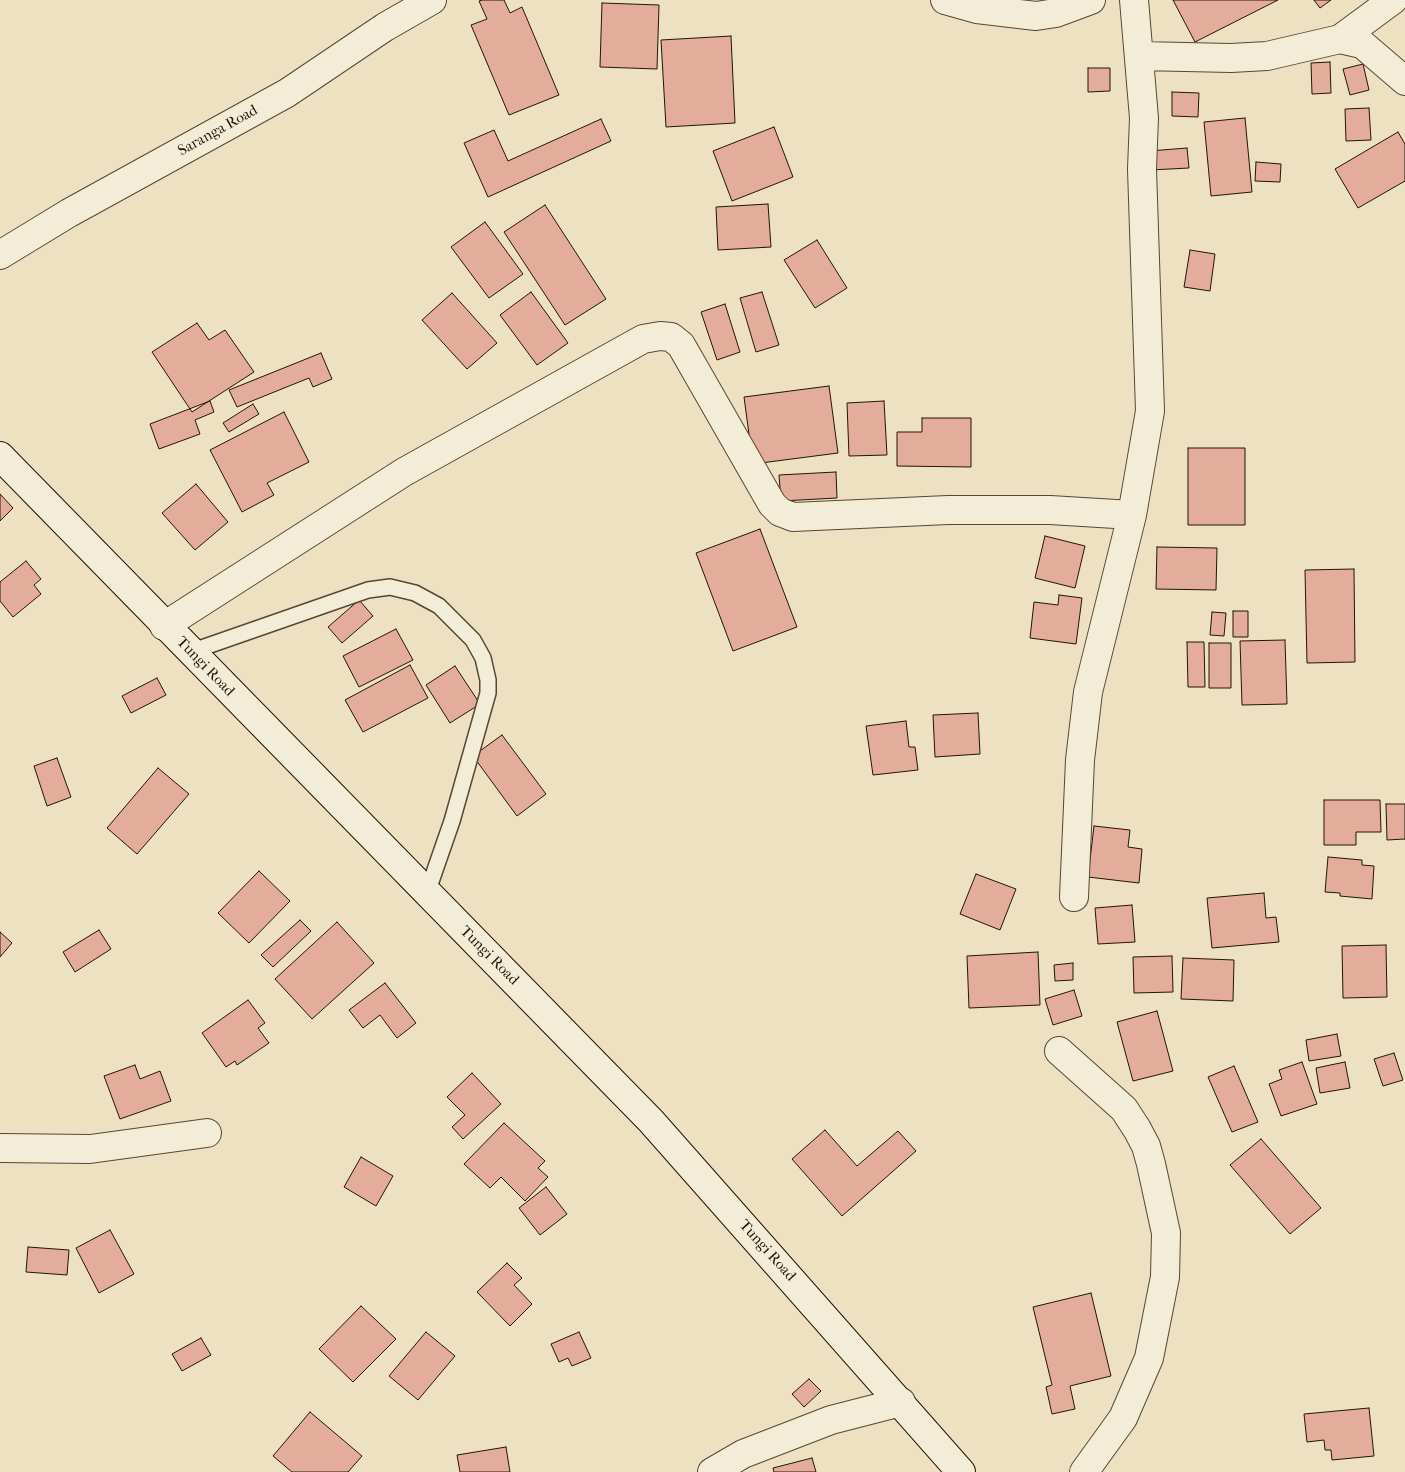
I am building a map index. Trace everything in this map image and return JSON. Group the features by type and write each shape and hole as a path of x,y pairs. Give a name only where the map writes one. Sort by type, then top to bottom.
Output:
{"street":[{"name":"Saranga Road","path":"0,255 69,213 278,98 385,27 432,0"},
{"path":"945,0 977,9 1036,16 1056,13 1092,0"},
{"path":"1074,897 1080,760 1088,692 1132,515 1150,411 1142,168 1144,118 1134,0"},
{"path":"1140,56 1231,58 1267,56 1340,39 1393,0"},
{"path":"1340,39 1362,44 1405,82"},
{"path":"164,626 404,472 643,339 660,336 671,337 681,345 772,504 780,512 793,517 948,510 1050,510 1132,515"},
{"name":"Tungi Road","path":"0,456 57,512 164,626 652,1121 961,1472"},
{"path":"1059,1051 1124,1109 1137,1129 1146,1146 1166,1233 1165,1277 1149,1358 1122,1418 1084,1472"},
{"path":"0,1148 90,1149 207,1133"},
{"path":"712,1472 743,1454 831,1420 901,1402"}],"lane":[{"path":"190,652 368,590 390,587 415,593 439,606 473,640 483,658 488,680 488,692 452,821 427,893"}],"building":[{"path":"504,0 510,13 522,7 559,95 509,115 471,25 487,19 479,1"},
{"path":"1173,0 1278,0 1195,42"},
{"path":"1314,0 1331,0 1320,8"},
{"path":"602,3 659,5 657,69 600,67"},
{"path":"731,36 735,123 666,127 661,40"},
{"path":"1330,62 1331,93 1312,94 1311,63"},
{"path":"1363,64 1369,90 1350,95 1343,69"},
{"path":"1088,68 1110,68 1110,91 1088,92"},
{"path":"1172,92 1199,93 1198,117 1172,116"},
{"path":"1369,108 1371,140 1346,141 1345,109"},
{"path":"1245,118 1252,192 1211,196 1204,122"},
{"path":"601,119 611,141 488,197 464,143 494,130 508,161"},
{"path":"774,127 793,177 732,201 713,151"},
{"path":"1398,132 1405,144 1405,181 1358,208 1335,169"},
{"path":"1187,148 1189,168 1150,170 1149,151"},
{"path":"1256,162 1281,164 1280,182 1255,181"},
{"path":"768,204 771,247 718,250 716,207"},
{"path":"545,205 606,299 565,325 504,232"},
{"path":"485,222 523,274 489,298 451,247"},
{"path":"817,240 847,288 815,308 784,260"},
{"path":"1190,250 1215,254 1210,291 1184,287"},
{"path":"531,292 568,343 537,365 500,315"},
{"path":"762,292 779,345 756,352 740,298"},
{"path":"452,293 497,343 467,369 422,320"},
{"path":"725,304 740,352 717,360 701,312"},
{"path":"197,323 209,340 225,330 254,372 192,412 152,352"},
{"path":"321,353 332,379 313,387 309,378 237,407 229,390"},
{"path":"829,386 838,453 753,464 744,397"},
{"path":"210,401 214,412 195,420 200,434 159,449 150,424"},
{"path":"884,401 887,455 849,456 847,403"},
{"path":"253,404 259,414 229,432 223,423"},
{"path":"284,412 309,462 267,483 274,495 242,512 210,450"},
{"path":"922,418 971,418 971,467 897,466 897,432 922,432"},
{"path":"1188,448 1245,448 1245,525 1188,525"},
{"path":"836,472 837,498 781,501 779,475"},
{"path":"196,484 228,522 195,550 162,513"},
{"path":"0,494 13,508 0,521"},
{"path":"760,529 797,627 733,651 696,553"},
{"path":"1045,536 1085,546 1075,588 1035,578"},
{"path":"1157,547 1217,548 1216,590 1156,589"},
{"path":"26,561 41,579 34,585 41,594 13,617 0,601 0,582"},
{"path":"1354,569 1355,662 1307,663 1305,570"},
{"path":"1059,595 1082,598 1076,644 1030,638 1034,602 1058,605"},
{"path":"359,600 373,616 342,643 328,627"},
{"path":"1233,611 1248,611 1248,637 1233,637"},
{"path":"1212,612 1226,613 1224,636 1210,635"},
{"path":"396,629 413,660 359,687 343,656"},
{"path":"1285,640 1287,704 1242,705 1240,641"},
{"path":"1187,642 1204,642 1205,687 1188,687"},
{"path":"1209,643 1231,643 1231,688 1209,688"},
{"path":"410,665 428,698 363,732 345,700"},
{"path":"455,666 480,704 450,723 426,685"},
{"path":"157,678 166,695 131,713 122,696"},
{"path":"978,713 980,754 935,757 933,715"},
{"path":"906,721 909,747 915,747 918,770 873,775 866,726"},
{"path":"502,735 546,794 517,816 473,756"},
{"path":"57,758 71,797 47,806 34,766"},
{"path":"158,768 189,794 137,854 107,828"},
{"path":"1324,800 1380,800 1381,832 1356,832 1356,845 1324,845"},
{"path":"1386,804 1405,804 1405,839 1387,840"},
{"path":"1094,826 1130,830 1128,847 1142,849 1139,883 1088,877"},
{"path":"1328,857 1362,860 1362,865 1374,866 1372,899 1340,896 1340,893 1325,892"},
{"path":"259,871 290,901 249,943 218,913"},
{"path":"976,874 1016,889 1000,930 960,914"},
{"path":"1264,893 1266,918 1276,917 1279,942 1212,948 1207,898"},
{"path":"1132,905 1135,942 1098,944 1095,908"},
{"path":"300,920 311,931 273,967 261,955"},
{"path":"337,922 374,963 312,1019 275,979"},
{"path":"99,930 111,949 75,972 63,952"},
{"path":"0,932 12,943 0,957"},
{"path":"1386,945 1387,997 1343,998 1342,946"},
{"path":"1038,952 1040,1005 969,1008 967,956"},
{"path":"1172,956 1173,992 1134,993 1133,957"},
{"path":"1183,958 1234,960 1233,1001 1181,999"},
{"path":"1073,963 1073,980 1055,981 1054,965"},
{"path":"385,983 416,1023 397,1038 380,1015 363,1028 349,1010"},
{"path":"1074,990 1082,1016 1053,1025 1045,999"},
{"path":"248,1000 265,1023 258,1028 269,1043 237,1065 235,1061 226,1067 202,1033"},
{"path":"1157,1011 1173,1071 1133,1081 1117,1022"},
{"path":"1337,1034 1341,1056 1309,1061 1306,1040"},
{"path":"1394,1053 1403,1080 1383,1086 1374,1059"},
{"path":"1302,1062 1317,1104 1281,1116 1269,1084 1282,1079 1279,1070"},
{"path":"1345,1062 1350,1088 1320,1093 1316,1068"},
{"path":"135,1065 140,1079 160,1071 171,1101 120,1119 104,1076"},
{"path":"1234,1066 1258,1122 1232,1132 1208,1077"},
{"path":"472,1073 501,1104 463,1139 452,1127 465,1115 447,1097"},
{"path":"504,1123 545,1161 538,1168 548,1177 525,1201 501,1177 490,1188 464,1164"},
{"path":"825,1130 857,1166 898,1131 916,1151 842,1216 792,1159"},
{"path":"1261,1139 1321,1208 1290,1234 1230,1165"},
{"path":"361,1157 393,1176 376,1206 344,1187"},
{"path":"546,1187 567,1214 540,1235 519,1208"},
{"path":"110,1230 134,1274 99,1293 76,1248"},
{"path":"28,1247 69,1250 67,1275 26,1272"},
{"path":"507,1263 522,1278 514,1285 532,1304 510,1326 477,1292"},
{"path":"1091,1293 1111,1376 1070,1386 1075,1409 1052,1414 1046,1387 1052,1385 1033,1307"},
{"path":"361,1306 396,1339 353,1382 319,1349"},
{"path":"426,1332 455,1356 418,1400 389,1376"},
{"path":"579,1332 591,1358 572,1366 568,1358 559,1362 551,1344"},
{"path":"201,1338 211,1355 182,1371 172,1354"},
{"path":"809,1379 821,1391 804,1407 792,1394"},
{"path":"1369,1408 1374,1456 1332,1460 1331,1450 1325,1450 1324,1440 1307,1442 1304,1414"},
{"path":"310,1412 362,1456 348,1472 292,1472 273,1456"},
{"path":"506,1447 510,1472 460,1472 457,1455"},
{"path":"812,1458 816,1472 774,1472 773,1468"}]}
